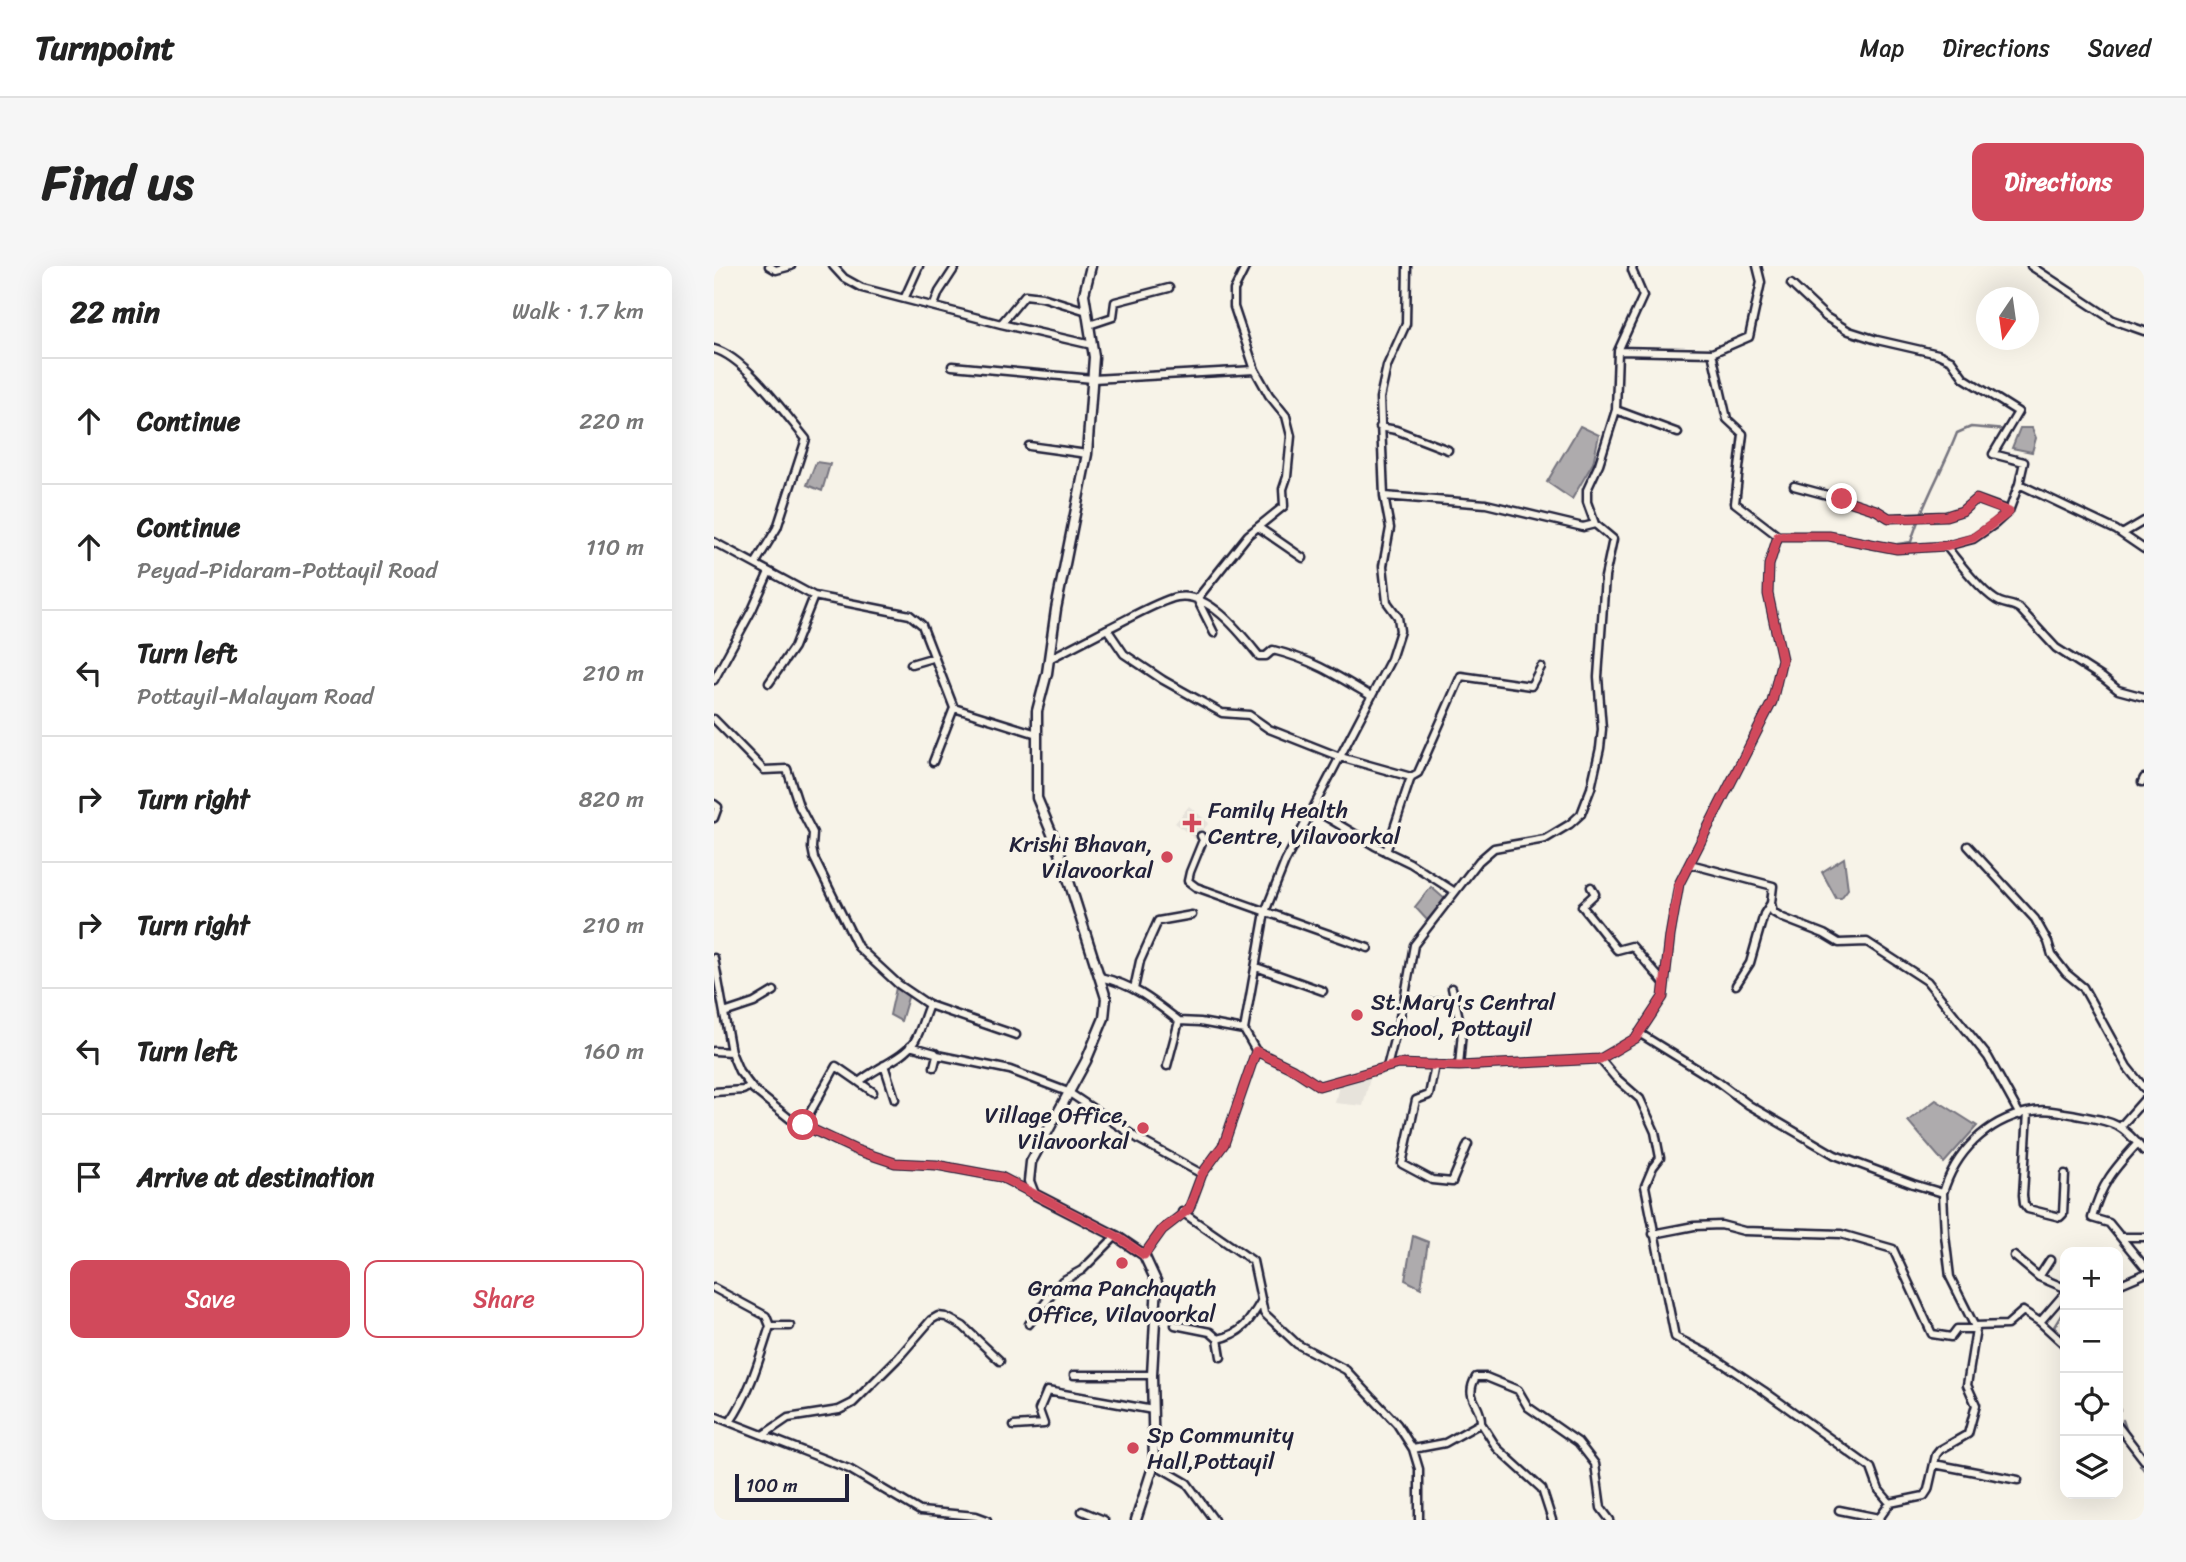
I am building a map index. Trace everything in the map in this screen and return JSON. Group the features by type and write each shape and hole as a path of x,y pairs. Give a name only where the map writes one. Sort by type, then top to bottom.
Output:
{"street":[{"path":"769,266 776,270 791,266"},
{"path":"834,266 844,278 862,288 1092,345"},
{"path":"905,297 919,266"},
{"path":"934,305 956,266"},
{"path":"1034,1194 1029,1181 1031,1161 1086,1061 1104,1018 1107,998 1060,853 1037,798 1037,710 1087,454 1093,379 1092,345 1084,294 1091,266"},
{"path":"1197,599 1230,556 1258,527 1284,506 1283,489 1287,477 1291,436 1286,416 1269,395 1255,370 1234,307 1234,290 1246,266"},
{"path":"1407,266 1406,324 1387,366 1380,398 1384,496 1390,528 1383,566 1387,602 1398,617 1400,631 1391,660 1285,862 1265,912 1244,1030 1256,1051 1293,1069 1319,1086 1398,1064 1460,1066 1600,1059 1636,1038 1663,997 1679,884 1772,702 1782,659 1768,594 1769,565 1778,536"},
{"path":"1387,1067 1404,1001 1414,945 1479,861 1494,848 1545,839 1570,824 1581,814 1591,788 1601,729 1598,677 1605,577 1613,539 1595,524 1587,502 1587,490 1599,464 1616,410 1618,351 1643,296 1632,270 1633,266"},
{"path":"1618,351 1712,353 1749,337 1761,282 1757,266"},
{"path":"2031,266 2113,320 2144,331"},
{"path":"1712,353 1727,419 1743,434 1735,503 1778,536 1829,536 1897,549 1946,546 1973,538 2009,512 2024,462 1993,454 2018,412 1964,378 1951,360 1938,354 1849,331 1826,317 1791,284"},
{"path":"1089,326 1113,317 1115,302 1169,288"},
{"path":"1000,324 1025,295 1042,297 1087,311"},
{"path":"714,349 721,351 749,372 806,439 777,528 754,564"},
{"path":"952,366 1093,379 1255,370"},
{"path":"1616,410 1678,433"},
{"path":"1380,427 1396,430 1448,450"},
{"path":"1029,446 1087,454"},
{"path":"2019,484 2063,503 2122,534 2144,550"},
{"path":"1794,486 1876,510 1889,518 1937,518 1962,511 1976,499 2009,512"},
{"path":"1384,496 1466,502 1583,527 1595,524"},
{"path":"2122,534 2144,521"},
{"path":"1258,527 1303,558"},
{"path":"714,542 814,596 910,615 922,625 954,708 933,762"},
{"path":"1946,546 1991,595 2000,602 2013,604 2020,609 2056,648 2118,690 2144,697"},
{"path":"714,680 769,572"},
{"path":"769,683 794,647 814,596"},
{"path":"1049,659 1178,596 1197,599 1227,618 1259,656 1266,656 1273,650 1303,657 1371,696"},
{"path":"1197,599 1214,633"},
{"path":"1107,629 1124,654 1163,680 1222,713 1249,715 1269,729 1340,757 1411,777"},
{"path":"911,664 935,657"},
{"path":"1386,852 1411,777 1418,773 1461,676 1531,686 1541,667"},
{"path":"954,708 1037,734"},
{"path":"714,719 764,770 786,769 799,806 813,833 811,848 814,858 858,947 898,984 929,1004 1016,1035"},
{"path":"714,804 718,807 714,818"},
{"path":"1313,809 1410,863 1455,892"},
{"path":"1201,836 1203,840 1189,872 1188,881 1196,887 1368,948"},
{"path":"1968,846 2035,919 2052,955 2066,973 2084,987 2127,1067 2144,1088"},
{"path":"1690,864 1773,886 1773,912 1839,943 1867,942 1927,981 1988,1057 2024,1113 2023,1195 2028,1209 2060,1217 2063,1214 2065,1174"},
{"path":"1591,887 1595,894 1582,906 1618,950 1632,946 1664,983"},
{"path":"1736,985 1749,963 1764,914 1771,903"},
{"path":"1134,989 1140,961 1158,921 1192,915"},
{"path":"714,958 731,1052 739,1071 750,1086 790,1119 856,1150 895,1163 936,1165 1001,1177 1116,1236 1144,1255 1157,1283 1152,1374 1154,1464 1136,1520"},
{"path":"1256,967 1323,990"},
{"path":"1100,977 1122,982 1179,1021 1200,1021 1244,1030"},
{"path":"1452,988 1462,1031 1460,1066"},
{"path":"724,1013 754,1003 774,991"},
{"path":"1427,1004 1455,999"},
{"path":"859,1082 874,1068 884,1065 910,1046 929,1004"},
{"path":"1167,1066 1179,1021"},
{"path":"1639,1033 1718,1082 1749,1105 1835,1155 1943,1193"},
{"path":"910,1046 937,1055 1010,1070 1068,1092 1140,1140 1202,1174"},
{"path":"714,1051 731,1052"},
{"path":"1144,1255 1162,1230 1189,1209 1202,1174 1224,1144 1256,1051"},
{"path":"934,1067 937,1055"},
{"path":"1600,1059 1615,1077 1640,1099 1655,1132 1660,1158 1645,1186 1675,1337 1710,1355 1764,1391 1871,1468 1879,1490 1890,1503"},
{"path":"884,1065 895,1099"},
{"path":"1435,1065 1429,1095 1416,1100 1402,1164 1432,1180 1452,1182 1468,1144"},
{"path":"803,1125 836,1066 873,1092"},
{"path":"714,1092 743,1090 750,1086"},
{"path":"2121,1126 2144,1100"},
{"path":"1839,1510 1879,1519 1890,1503 1924,1496 1940,1450 1968,1434 1974,1419 1976,1405 1967,1385 1975,1327 1950,1277 1945,1235 1943,1193 1948,1174 1956,1161 1979,1135 2024,1113 2047,1110 2109,1121 2121,1126 2144,1151"},
{"path":"2138,1143 2110,1173 2100,1190 2092,1218 2109,1223 2144,1266"},
{"path":"1182,1212 1254,1261 1264,1313 1297,1344 1346,1370 1397,1424 1413,1449 1419,1469 1419,1520"},
{"path":"1653,1234 1694,1226 1721,1225 1744,1231 1841,1234 1893,1248 1932,1334 1951,1337 1957,1329 2007,1325 2023,1311 2060,1340"},
{"path":"1029,1324 1062,1281 1082,1270 1116,1236"},
{"path":"2122,1237 2144,1237"},
{"path":"2014,1256 2039,1277 2060,1286"},
{"path":"2039,1277 2050,1260"},
{"path":"2123,1283 2144,1274"},
{"path":"714,1289 766,1317 770,1326 754,1376 742,1404 730,1422"},
{"path":"2040,1322 2060,1299"},
{"path":"1218,1339 1234,1336 1251,1319 1262,1300"},
{"path":"763,1435 788,1418 839,1410 853,1404 931,1320 938,1316 963,1326 1000,1361"},
{"path":"1175,1325 1210,1332 1218,1339 1221,1357"},
{"path":"770,1326 790,1326"},
{"path":"1074,1374 1152,1374"},
{"path":"1552,1520 1542,1489 1497,1448 1481,1423 1482,1417 1470,1388 1476,1377 1486,1377 1518,1390 1528,1407 1578,1442 1595,1464 1601,1508 1610,1520"},
{"path":"1014,1426 1044,1424 1039,1410 1047,1391 1153,1410"},
{"path":"714,1416 849,1469 920,1511 976,1516 987,1520"},
{"path":"1413,1449 1445,1443 1481,1423"},
{"path":"2123,1433 2144,1460"},
{"path":"1154,1464 1186,1483 1213,1520"},
{"path":"1934,1464 2018,1480"},
{"path":"1082,1511 1104,1520"}],"shaded area":[{"path":"1580,426 1599,435 1593,463 1572,499 1547,482"},
{"path":"2020,428 2032,428 2036,438 2032,452 2012,448"},
{"path":"816,462 830,464 822,491 807,485"},
{"name":"Family Health Centre, Vilavoorkal","path":"1189,806 1209,823 1195,839 1175,823"},
{"path":"1844,858 1848,889 1841,898 1836,898 1822,872"},
{"path":"1431,887 1446,900 1427,920 1415,907"},
{"path":"896,988 909,994 901,1021 890,1015"},
{"path":"1371,1074 1363,1106 1335,1103 1339,1085"},
{"path":"1936,1100 1977,1126 1944,1163 1908,1121"},
{"path":"1413,1236 1428,1242 1421,1288 1405,1280"}],"waterway":[{"path":"1898,544 1911,542 1957,433 1971,427 2006,430"},
{"path":"2123,1279 2142,1270"},
{"path":"2060,1317 2054,1327 2060,1334"},
{"path":"2123,1420 2127,1432 2138,1447"},
{"path":"2140,1465 2144,1470"}],"place":[{"name":"Family Health Centre, Vilavoorkal","path":"1192,823"},
{"name":"Krishi Bhavan, Vilavoorkal","path":"1167,857"},
{"name":"St.Mary's Central School, Pottayil","path":"1357,1015"},
{"name":"Village Office, Vilavoorkal","path":"1143,1128"},
{"name":"Grama Panchayath Office, Vilavoorkal","path":"1122,1263"},
{"name":"Sp Community Hall,Pottayil","path":"1133,1448"}],"route":[{"path":"803,1125 856,1150 895,1163 936,1165 1001,1177 1116,1236 1144,1255 1162,1230 1189,1209 1202,1174 1224,1144 1256,1051 1293,1069 1319,1086 1398,1064 1460,1066 1600,1059 1636,1038 1663,997 1679,884 1772,702 1782,659 1768,594 1769,565 1778,536 1829,536 1897,549 1946,546 1973,538 2009,512 1976,499 1962,511 1937,518 1889,518 1876,510 1842,499"}]}
